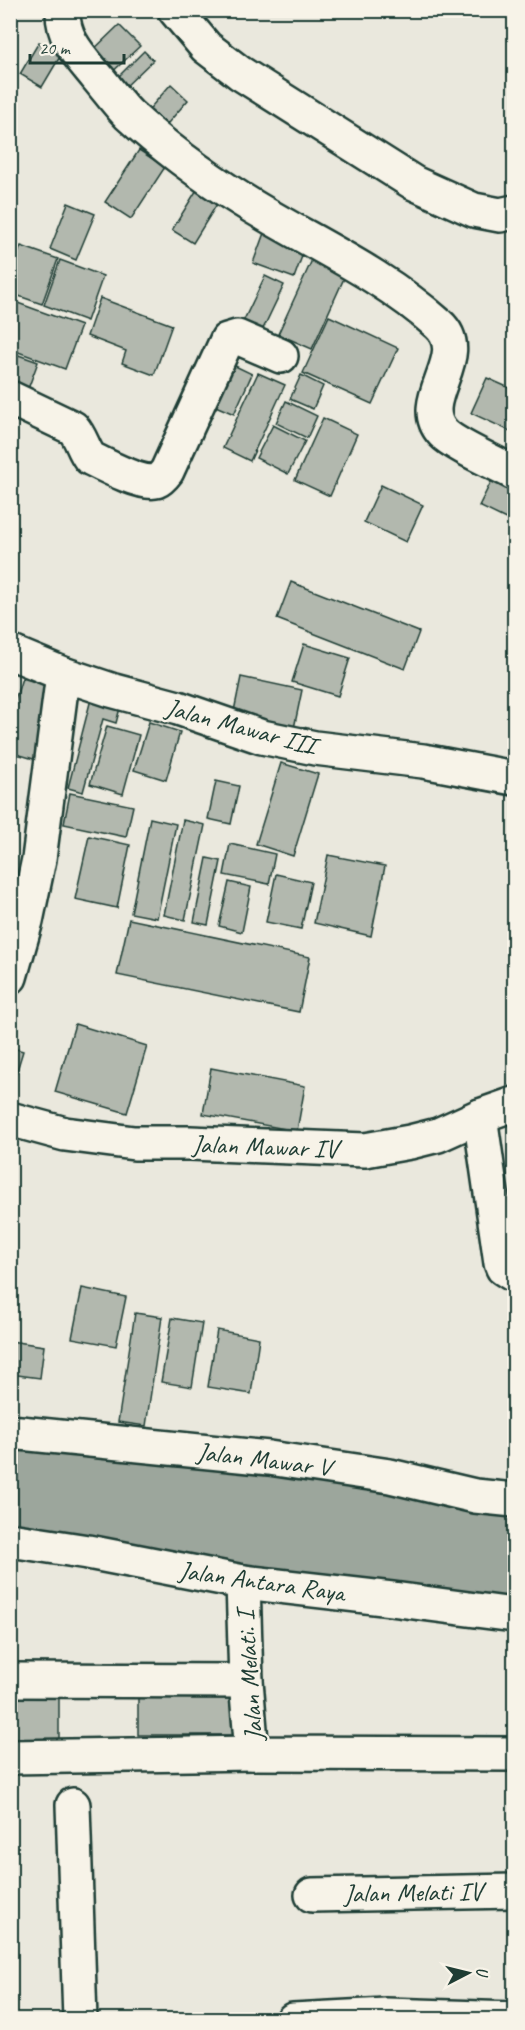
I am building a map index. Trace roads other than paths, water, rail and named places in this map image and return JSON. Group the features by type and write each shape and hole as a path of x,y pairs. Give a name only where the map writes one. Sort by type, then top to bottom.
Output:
{"street":[{"path":"63,10 65,32 80,57 128,114 174,153 243,201 378,279 442,328 448,339 450,352 447,368 433,405 436,422 443,433 453,440 514,473"},
{"path":"175,10 206,47 240,73 414,183 474,210 491,214 514,212"},
{"path":"10,398 73,429 90,458 139,479 154,482 167,471 227,340 237,337 281,356"},
{"name":"Jalan Mawar III","path":"10,652 63,674 178,708 262,737 315,748 423,761 514,778"},
{"path":"10,977 26,921 39,859 63,674"},
{"name":"Jalan Mawar IV","path":"11,1120 65,1134 134,1143 365,1150 438,1135 514,1104"},
{"path":"480,1116 501,1263 503,1269 514,1275"},
{"name":"Jalan Mawar V","path":"10,1432 269,1458 390,1476 475,1496 514,1500"},
{"name":"Jalan Antara Raya","path":"10,1540 88,1552 243,1582 514,1616"},
{"name":"Jalan Melati. I","path":"243,1582 246,1681 261,1753"},
{"path":"10,1680 246,1681"},
{"path":"10,1757 261,1753 514,1754"},
{"path":"73,1805 80,2019"},
{"name":"Jalan Melati IV","path":"312,1895 514,1891"},
{"path":"293,2019 386,2015 514,2019"}]}
